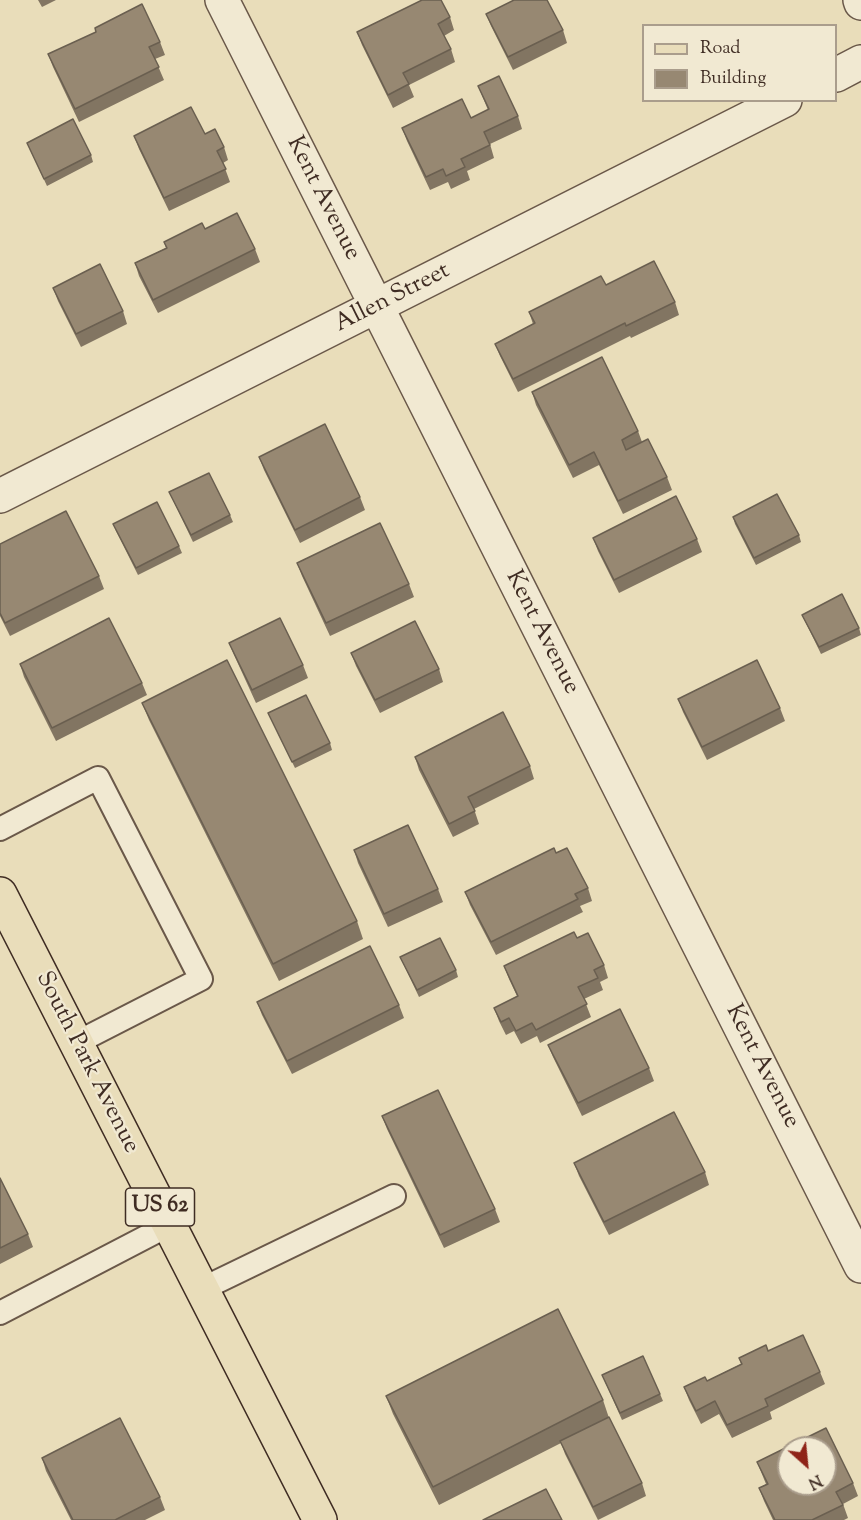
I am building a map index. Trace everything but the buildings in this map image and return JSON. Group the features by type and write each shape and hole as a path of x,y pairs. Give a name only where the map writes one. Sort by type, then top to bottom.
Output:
{"main road":[{"name":"South Park Avenue","path":"0,894 320,1520"}],"street":[{"name":"Kent Avenue","path":"222,0 861,1266"},
{"path":"837,74 861,62"},
{"name":"Allen Street","path":"0,496 781,102"}],"lane":[{"path":"0,829 98,778 201,979 76,1043"},
{"path":"202,1289 394,1196"},
{"path":"0,1313 169,1225"}]}
